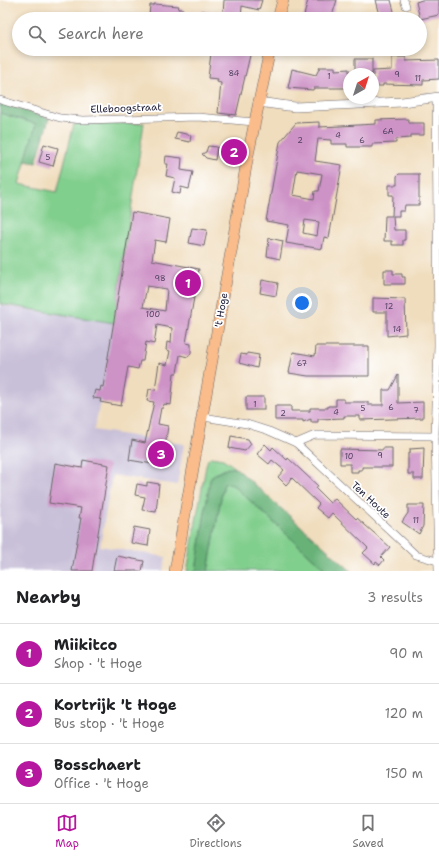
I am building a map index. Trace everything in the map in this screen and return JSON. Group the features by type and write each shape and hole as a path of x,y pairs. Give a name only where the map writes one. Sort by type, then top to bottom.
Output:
{"main road":[{"path":"280,12 283,0"},
{"name":"'t Hoge","path":"175,571 254,122 268,56"}],"street":[{"path":"258,102 296,107 402,102 438,97 438,345 435,436 438,571"},
{"name":"Elleboogstraat","path":"0,100 60,118 83,120 198,117 254,122"},
{"name":"Ten Houte","path":"203,417 247,424 269,431 296,443 416,555 437,561"},
{"path":"296,443 315,435 435,436"}],"shaded area":[{"path":"0,305 114,323 103,387 101,386 102,392 95,390 93,397 101,399 94,430 184,444 177,485 112,475 100,546 166,557 163,571 0,571"}],"green space":[{"path":"0,103 49,118 36,163 25,161 36,124 0,113"},
{"path":"0,113 36,124 19,184 57,192 74,124 144,123 114,323 0,304 0,162 2,154 0,153"},
{"path":"211,457 223,459 236,468 215,474 210,480 196,571 187,571 206,466 208,459"},
{"path":"228,468 236,468 351,571 327,571 234,486 228,483 224,484 222,492 208,571 196,571 210,480 213,475"},
{"path":"228,483 234,486 327,571 208,571 222,492 224,484"}],"building":[{"path":"224,0 262,0 259,10 242,6 242,12 223,12"},
{"path":"308,0 337,0 333,12 305,12"},
{"path":"376,0 391,0 394,12 379,12"},
{"path":"422,0 439,0 439,15 427,18 427,12 418,12 416,2"},
{"path":"150,5 179,6 178,9 183,9 182,12 149,12"},
{"path":"211,56 250,56 236,115 218,113 221,83 217,82 218,79 208,78"},
{"path":"392,57 406,57 406,61 439,60 439,79 423,80 423,85 383,84 383,86 379,86 379,71 392,70"},
{"path":"355,59 372,59 372,68 355,68"},
{"path":"320,67 335,67 335,70 343,69 343,88 314,88 313,90 288,88 292,69 316,75"},
{"path":"408,119 409,123 424,123 424,135 411,135 411,138 396,139 396,143 372,144 372,147 347,147 347,144 331,144 331,140 318,139 315,161 342,165 329,238 324,237 322,249 286,243 289,225 266,221 280,142 296,123 319,122 319,127 376,124 376,120","holes":["297,170 322,174 319,191 315,191 314,199 293,195","305,220 319,222 317,236 303,233"]},
{"path":"177,132 191,135 190,142 175,139"},
{"path":"44,144 58,148 53,166 39,162"},
{"path":"208,146 217,147 215,160 206,158 202,154 206,152"},
{"path":"166,156 182,158 181,170 193,172 189,189 181,187 180,194 172,192 175,178 166,176 168,164 165,164"},
{"path":"399,174 419,174 419,205 405,205 404,211 399,211 399,216 393,216 394,230 405,230 405,240 403,240 403,245 392,245 392,241 384,241 385,216 392,216 393,195 389,195 389,185 397,185 397,176"},
{"path":"132,212 170,219 166,242 155,240 152,260 199,269 186,343 191,344 191,353 188,357 180,355 177,373 174,373 171,405 164,404 163,408 161,408 158,424 168,426 165,446 168,447 165,466 129,460 132,440 145,443 154,402 147,401 149,389 155,390 159,363 167,365 170,351 166,350 167,342 171,343 172,328 157,325 154,344 146,342 143,361 140,361 138,369 128,367 121,406 100,402 101,399 93,398 95,390 100,391 101,386 103,387","holes":["147,286 167,289 165,311 143,307"]},
{"path":"192,228 207,230 204,246 189,243"},
{"path":"269,238 283,241 280,259 267,256"},
{"path":"384,270 393,270 393,274 402,274 402,277 405,277 405,284 384,284"},
{"path":"262,280 278,283 276,296 260,293"},
{"path":"373,298 405,299 406,334 387,336 387,312 373,312"},
{"path":"316,346 369,346 369,376 308,376 289,373 293,352 315,356"},
{"path":"247,353 259,355 257,368 239,363 241,354 247,355"},
{"path":"398,375 398,403 423,402 423,418 360,420 360,416 344,416 344,418 318,419 318,422 311,422 311,419 303,422 303,420 275,420 275,406 291,406 291,411 310,411 310,408 328,408 328,406 336,406 336,399 344,399 344,402 368,402 368,405 383,405 383,390 390,390"},
{"path":"246,397 264,397 264,410 246,410"},
{"path":"231,436 248,439 251,444 245,451 229,448"},
{"path":"265,444 271,450 273,447 287,460 288,458 318,486 316,489 330,503 335,499 356,519 357,518 390,547 381,557 384,560 380,565 376,562 375,564 363,553 368,548 332,513 328,518 316,508 319,504 292,478 286,485 278,477 284,470 272,460 269,464 257,454"},
{"path":"383,448 392,448 392,467 362,467 362,470 358,470 358,472 350,472 350,464 340,464 340,449 383,450"},
{"path":"424,448 423,479 414,479 414,474 408,474 408,453 410,453 410,449"},
{"path":"83,460 109,465 92,571 72,571 81,518 79,518 81,508 49,503 55,463 82,468"},
{"path":"147,482 159,484 156,512 142,510 145,497 135,495 137,484 147,486"},
{"path":"408,505 424,505 423,526 419,534 402,522 408,513"},
{"path":"134,527 150,530 148,546 131,543"},
{"path":"117,556 144,561 142,571 114,571"}],"place":[{"name":"Kortrijk 't Hoge","path":"234,152"},
{"name":"Miikitco","path":"188,283"},
{"name":"Bosschaert","path":"161,454"}]}
